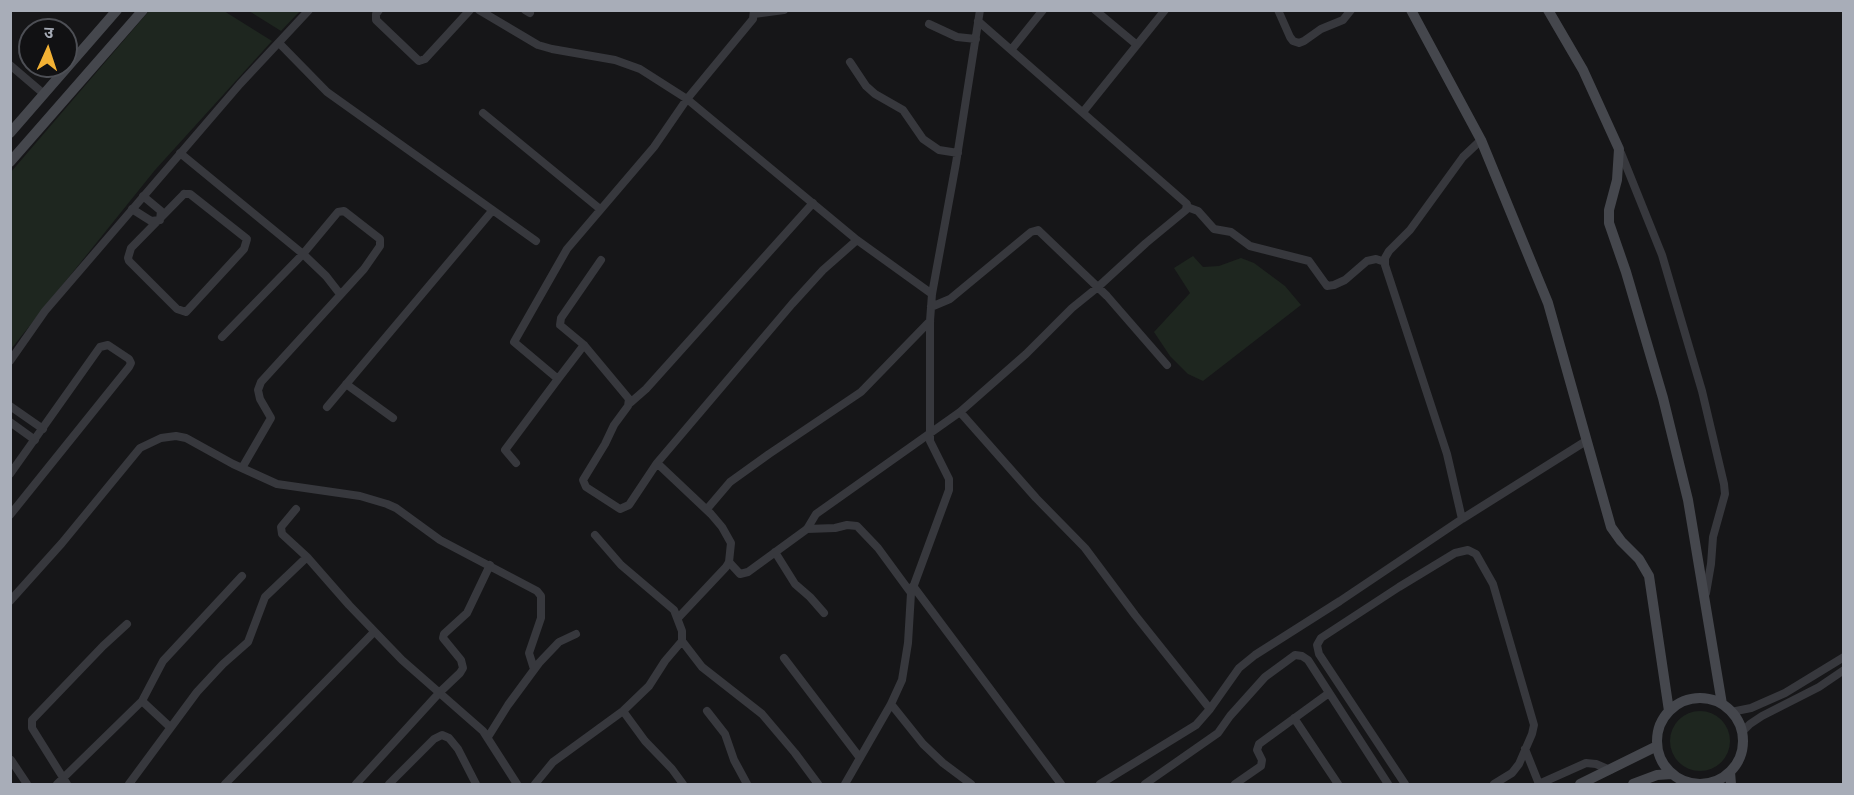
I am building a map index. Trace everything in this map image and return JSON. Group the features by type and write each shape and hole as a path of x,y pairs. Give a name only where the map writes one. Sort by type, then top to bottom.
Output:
{"main road":[{"path":"10,133 117,10"},
{"path":"10,162 143,10"},
{"path":"1411,10 1481,140 1548,303 1611,527 1639,559 1649,576 1669,711"},
{"path":"1548,10 1583,70 1619,149 1617,180 1609,210 1609,223 1663,398 1688,500 1722,704"},
{"path":"1633,784 1657,775 1690,783 1703,784 1713,782 1730,772 1742,752 1742,732 1737,719 1722,704 1702,698 1682,702 1669,711 1661,722 1657,734 1660,758 1676,779"},
{"path":"1580,784 1657,746"},
{"path":"1730,772 1731,784"}],"street":[{"path":"10,361 45,310 240,84 280,44 309,10"},
{"path":"379,10 376,20 419,61 425,59 470,10"},
{"path":"479,10 538,45 615,60 640,69 687,99 857,240 932,294"},
{"path":"558,379 513,342 567,249 654,147 687,99 750,22 754,12 784,10"},
{"path":"849,782 860,758 891,705 903,675 912,589 950,484 932,447 930,434 930,321 932,294 958,153 980,10"},
{"path":"1095,10 1137,45"},
{"path":"1083,112 1166,10"},
{"path":"1278,10 1290,37 1299,43 1321,29 1343,20 1351,10"},
{"path":"1011,50 1041,11"},
{"path":"978,21 1139,164 1186,202 1187,207"},
{"path":"929,24 957,37 976,39"},
{"path":"280,44 327,92 536,241"},
{"path":"850,62 866,86 875,94 900,108 923,139 939,150 958,153"},
{"path":"10,65 44,94"},
{"path":"483,113 600,209"},
{"path":"1462,519 1447,454 1385,262 1389,251 1410,230 1463,157 1481,140"},
{"path":"1619,149 1662,255 1702,391 1724,484 1725,494 1713,537 1705,599"},
{"path":"180,153 303,254 340,294"},
{"path":"132,209 152,221 160,220 180,196 190,194 247,239 244,249 186,312 177,309 129,261 132,248 160,220 161,211 143,196"},
{"path":"813,203 646,389 630,402 614,425 583,484 609,504 620,509 629,505 657,463 792,304 857,240"},
{"path":"1187,207 1198,211 1214,229 1231,232 1250,246 1309,261 1327,286 1345,280 1367,261 1376,259 1385,262"},
{"path":"729,562 737,572 744,574 807,529 816,514 960,412 1026,354 1072,308 1187,207"},
{"path":"222,337 303,254 341,211 378,236 381,242 375,255 261,382 258,390 260,399 271,418 242,468"},
{"path":"327,407 492,211"},
{"path":"931,307 950,298 1035,230 1042,232 1098,287 1167,365"},
{"path":"601,260 560,322 562,327 584,345 630,402"},
{"path":"707,509 730,482 866,387 930,321"},
{"path":"10,474 103,345 108,345 129,359 129,367 10,515"},
{"path":"516,463 505,450 584,345"},
{"path":"346,384 393,418"},
{"path":"10,406 43,429"},
{"path":"960,412 1036,498 1085,548 1210,709"},
{"path":"10,423 35,440"},
{"path":"10,601 62,543 140,448 161,438 176,436 186,438 282,486 360,496 387,504 440,540 537,591 541,596 541,618 529,653 534,669"},
{"path":"1100,784 1196,725 1246,662 1462,519 1586,441"},
{"path":"657,463 707,509 722,526 731,543 729,562 678,618"},
{"path":"296,509 281,530 282,534 307,557 374,632 488,737 517,784"},
{"path":"807,529 857,526 912,589 1061,784"},
{"path":"595,535 621,565 672,607 682,631 682,641 702,667 762,714 818,784"},
{"path":"1405,784 1319,654 1317,645 1321,638 1460,550 1473,551 1476,554 1493,584 1534,725 1516,769 1494,784"},
{"path":"775,552 795,584 824,613"},
{"path":"129,784 203,685 248,642 269,592 307,557"},
{"path":"356,784 463,668 461,660 443,640 443,635 467,613 490,565"},
{"path":"127,624 32,720 32,728 62,783 142,701 163,661 242,576"},
{"path":"225,784 374,632"},
{"path":"488,737 504,710 534,669 554,646 576,633"},
{"path":"535,784 553,762 623,711 649,686 682,641"},
{"path":"1145,784 1218,733 1230,716 1266,678 1291,657 1302,656 1308,660 1388,784"},
{"path":"1731,712 1751,708 1785,693 1844,657"},
{"path":"783,658 860,758"},
{"path":"1742,732 1762,716 1819,687 1844,669"},
{"path":"1235,784 1261,766 1262,760 1257,750 1259,744 1329,693"},
{"path":"142,701 170,727"},
{"path":"891,705 942,763 971,784"},
{"path":"623,711 645,741 683,784"},
{"path":"707,711 724,734 747,784"},
{"path":"1294,718 1338,784"},
{"path":"389,784 434,739 442,735 449,738 458,749 476,784"},
{"path":"1525,749 1539,784 1586,763 1596,764 1610,770"},
{"path":"11,760 27,784"}],"shaded area":[{"path":"149,11 224,11 272,41 155,170 11,349 11,172"},
{"path":"249,11 300,11 281,31"},
{"path":"1193,256 1203,267 1219,266 1241,258 1254,263 1285,286 1301,305 1203,381 1188,374 1170,356 1154,332 1190,293 1174,268"},
{"path":"1694,711 1706,711 1722,719 1728,729 1730,741 1728,753 1722,763 1706,771 1694,771 1678,763 1670,747 1670,735 1678,719"}]}
